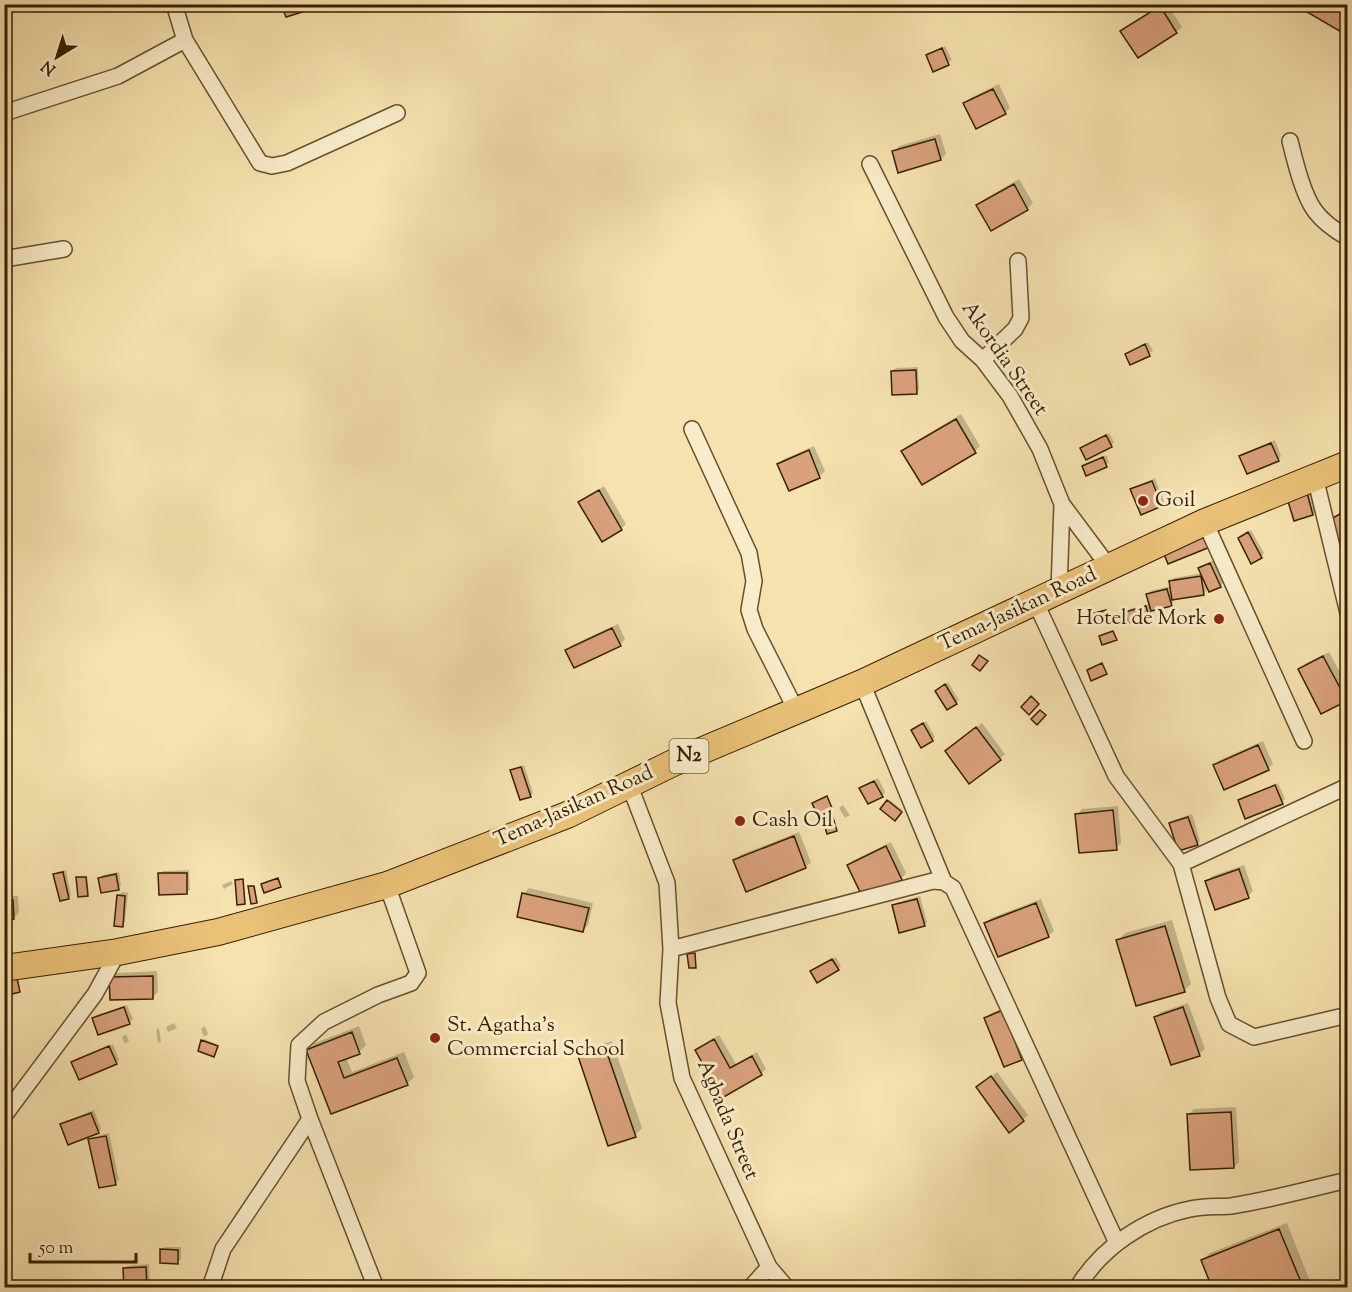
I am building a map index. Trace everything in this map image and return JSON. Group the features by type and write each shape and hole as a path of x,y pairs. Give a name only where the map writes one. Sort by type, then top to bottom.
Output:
{"highway":[{"name":"Tema-Jasikan Road","path":"4,969 118,952 218,932 387,885 567,814 795,710 862,683 1205,522 1347,464"}],"street":[{"path":"174,4 185,40 260,163 272,166 287,163 397,113"},
{"path":"4,113 118,76 185,40"},
{"path":"1290,141 1296,168 1314,210 1324,221 1347,238"},
{"name":"Akordia Street","path":"870,164 946,318 962,341 983,360 1010,396 1040,449 1062,504 1059,590"},
{"path":"4,259 64,249"},
{"path":"983,360 1015,328 1021,318 1018,261"},
{"path":"692,429 749,553 754,581 749,610 763,647 795,710"},
{"path":"1315,477 1347,613"},
{"path":"1062,504 1109,567"},
{"path":"1205,522 1304,741"},
{"path":"1035,601 1116,776 1180,864 1218,998 1229,1024 1254,1037 1347,1015"},
{"path":"862,683 944,882"},
{"name":"Agbada Street","path":"629,784 667,883 671,949 668,1003 682,1078 769,1267 787,1287"},
{"path":"1180,864 1347,786"},
{"path":"671,949 933,881 944,882 953,888 1117,1243"},
{"path":"376,1287 297,1081 299,1045 324,1022 378,995 411,983 418,973 387,885"},
{"path":"4,1116 95,994 118,952"},
{"path":"210,1287 223,1250 310,1119"},
{"path":"1077,1287 1086,1272 1117,1243 1154,1221 1191,1209 1231,1206 1347,1180"},
{"path":"750,1287 769,1267"}],"building":[{"path":"281,4 325,4 325,5 286,17"},
{"path":"1311,4 1348,4 1348,36 1307,12"},
{"path":"1160,6 1177,33 1138,58 1120,31"},
{"path":"942,48 949,65 933,72 926,55"},
{"path":"993,89 1006,114 976,129 963,103"},
{"path":"935,139 941,160 898,173 892,151"},
{"path":"1014,184 1028,210 991,231 976,205"},
{"path":"1145,344 1150,356 1130,365 1125,354"},
{"path":"916,370 917,394 892,395 891,371"},
{"path":"956,419 976,453 922,485 901,451"},
{"path":"1106,435 1112,447 1086,460 1080,448"},
{"path":"1271,443 1279,461 1247,474 1239,456"},
{"path":"809,450 820,478 789,491 777,464"},
{"path":"1103,457 1107,467 1086,476 1082,466"},
{"path":"1152,481 1162,506 1141,515 1130,489"},
{"path":"599,490 622,530 602,542 578,502"},
{"path":"1307,493 1313,515 1294,521 1287,498"},
{"path":"1343,512 1348,519 1348,536 1339,541 1328,521"},
{"path":"1203,532 1210,547 1168,564 1162,549"},
{"path":"1248,532 1262,558 1251,564 1238,538"},
{"path":"1210,563 1221,587 1209,592 1198,568"},
{"path":"1201,576 1204,595 1172,600 1169,581"},
{"path":"1167,589 1172,606 1151,611 1146,594"},
{"path":"1146,606 1149,617 1128,623 1125,612"},
{"path":"1106,610 1109,620 1093,624 1091,614"},
{"path":"612,628 621,646 574,668 565,650"},
{"path":"1113,631 1117,640 1102,645 1099,636"},
{"path":"979,655 988,661 980,671 972,665"},
{"path":"1323,656 1347,701 1321,714 1298,669"},
{"path":"1102,663 1107,674 1091,681 1087,670"},
{"path":"945,684 957,704 947,710 935,691"},
{"path":"1031,696 1039,704 1029,715 1021,707"},
{"path":"1040,710 1046,715 1037,725 1031,719"},
{"path":"923,723 933,741 921,748 911,730"},
{"path":"976,727 1001,760 969,784 945,751"},
{"path":"1258,745 1269,770 1224,790 1213,765"},
{"path":"521,767 531,797 520,800 510,770"},
{"path":"874,781 883,797 868,804 859,788"},
{"path":"1275,785 1283,804 1245,819 1238,800"},
{"path":"827,796 832,808 817,814 812,803"},
{"path":"887,800 902,812 895,821 880,809"},
{"path":"1113,810 1117,850 1079,853 1075,814"},
{"path":"832,814 837,831 827,834 822,817"},
{"path":"1188,817 1198,845 1178,851 1169,823"},
{"path":"794,836 806,868 746,892 733,860"},
{"path":"886,846 902,880 863,898 847,865"},
{"path":"1239,869 1249,898 1215,910 1205,881"},
{"path":"63,872 69,899 60,901 53,874"},
{"path":"158,873 187,873 187,894 159,895"},
{"path":"116,874 119,890 101,893 98,878"},
{"path":"76,877 86,877 88,896 78,897"},
{"path":"278,878 281,887 264,893 261,884"},
{"path":"243,879 245,904 237,905 235,880"},
{"path":"248,886 254,886 257,903 251,904"},
{"path":"522,893 589,908 583,932 517,917"},
{"path":"117,895 125,896 123,927 114,926"},
{"path":"917,899 925,926 899,933 892,905"},
{"path":"13,900 14,919 4,920 4,901"},
{"path":"1036,903 1049,937 998,957 984,923"},
{"path":"1165,926 1185,992 1136,1006 1116,940"},
{"path":"695,953 696,968 689,968 687,954"},
{"path":"832,959 839,970 817,983 810,971"},
{"path":"153,976 153,999 110,1000 109,977"},
{"path":"17,978 20,992 12,994 8,981"},
{"path":"124,1007 130,1024 98,1035 92,1018"},
{"path":"1183,1007 1200,1056 1171,1065 1154,1017"},
{"path":"1003,1010 1022,1060 1004,1067 984,1018"},
{"path":"352,1032 360,1054 338,1062 344,1078 397,1058 408,1085 331,1114 306,1050"},
{"path":"714,1039 730,1068 752,1056 762,1075 722,1098 695,1050"},
{"path":"201,1040 218,1046 214,1057 198,1051"},
{"path":"109,1046 117,1064 79,1080 71,1062"},
{"path":"605,1047 636,1137 608,1146 578,1056"},
{"path":"991,1076 1024,1121 1009,1133 976,1087"},
{"path":"1231,1112 1234,1168 1190,1170 1187,1114"},
{"path":"91,1113 99,1133 68,1145 60,1124"},
{"path":"106,1136 116,1185 99,1188 88,1139"},
{"path":"1279,1229 1303,1287 1212,1288 1201,1260"},
{"path":"160,1249 178,1250 178,1264 160,1263"},
{"path":"146,1267 147,1288 124,1288 123,1268"}],"place":[{"name":"Goil","path":"1143,501"},
{"name":"Hotel de Mork","path":"1219,619"},
{"name":"Cash Oil","path":"740,821"},
{"name":"St. Agatha's Commercial School","path":"435,1038"}]}
